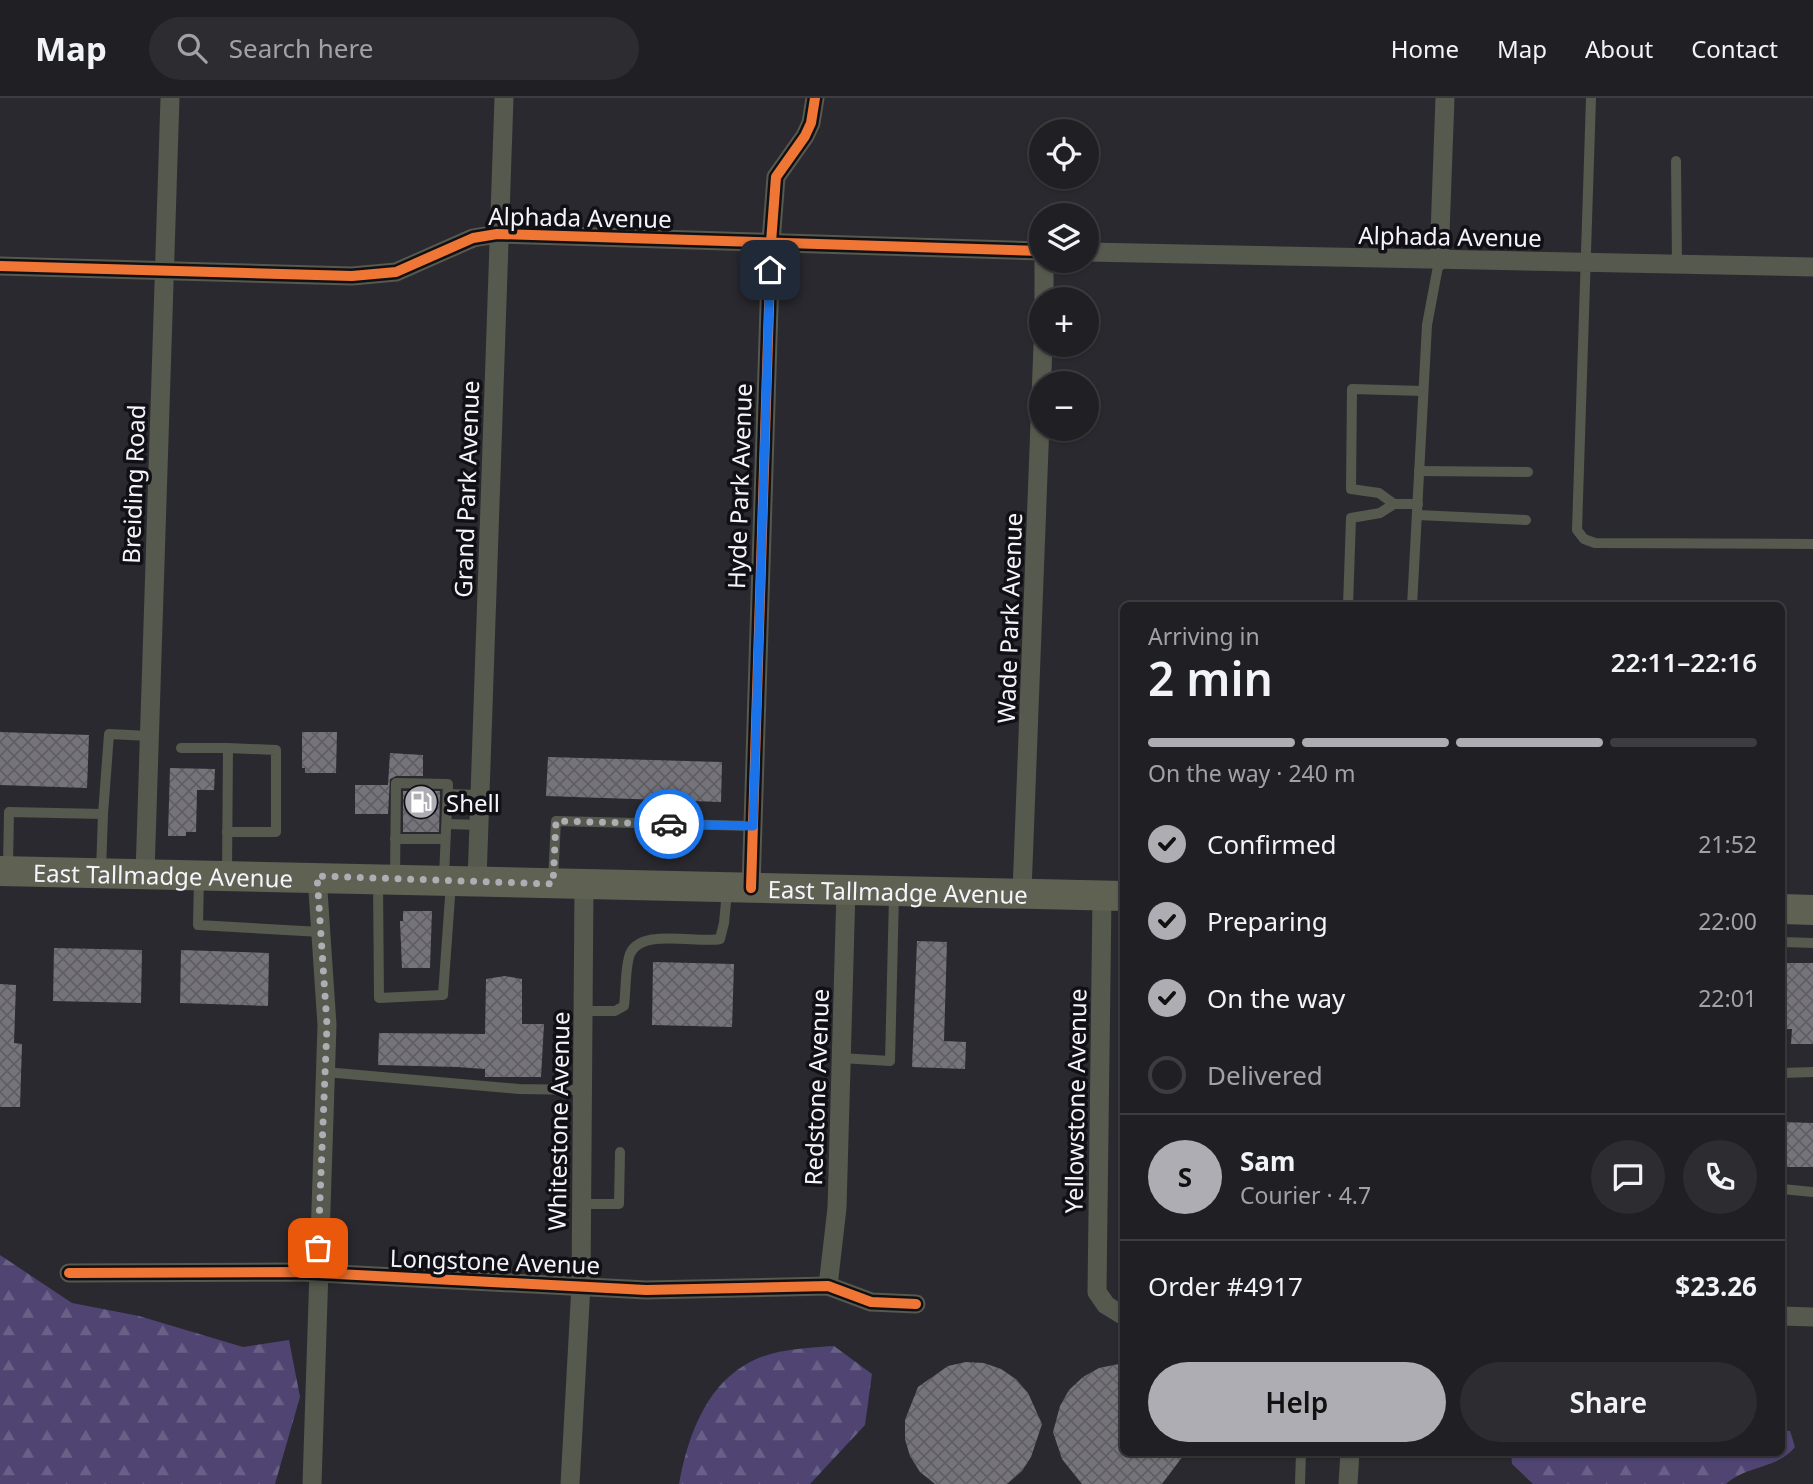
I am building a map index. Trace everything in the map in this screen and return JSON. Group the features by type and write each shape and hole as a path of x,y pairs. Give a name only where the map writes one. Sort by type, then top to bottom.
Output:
{"main road":[{"name":"East Tallmadge Avenue","path":"4,871 1113,896"},
{"path":"1785,909 1813,909"}],"street":[{"name":"Breiding Road","path":"145,873 170,98"},
{"name":"Grand Park Avenue","path":"457,880 480,825 497,234 504,98"},
{"name":"Hyde Park Avenue","path":"739,887 753,826 771,242 776,177 805,136 811,123 815,98"},
{"path":"1440,261 1446,98"},
{"name":"Alphada Avenue","path":"0,266 352,276 396,272 474,238 497,234 1029,251"},
{"name":"Alphada Avenue","path":"1099,252 1813,267"},
{"name":"Wade Park Avenue","path":"1022,892 1043,357"},
{"path":"312,1484 327,1025 317,876"},
{"name":"Whitestone Avenue","path":"570,1484 582,1204 584,885"},
{"name":"Redstone Avenue","path":"828,1286 837,1208 846,890"},
{"name":"Yellowstone Avenue","path":"1113,896 1097,1292 1106,1305 1120,1314"},
{"name":"Longstone Avenue","path":"68,1273 317,1273 646,1290 828,1286 871,1303 916,1304"},
{"path":"1785,1316 1813,1317"},
{"path":"1349,1484 1350,1456"}],"lane":[{"path":"1591,98 1588,263 1577,530 1584,539 1595,543 1813,544"},
{"path":"1676,161 1677,265"},
{"path":"1412,602 1427,325 1440,261"},
{"path":"1394,504 1380,493 1351,489 1352,389 1423,391"},
{"path":"1419,471 1528,472"},
{"path":"1348,602 1351,518 1380,513 1394,504 1418,504"},
{"path":"1418,516 1526,520"},
{"path":"101,872 109,734 149,736"},
{"path":"181,748 276,750 276,832 227,832"},
{"path":"228,748 227,832 198,925 321,932"},
{"path":"396,783 448,784 449,794 445,839 457,880 443,995 379,998 386,878 398,813 396,783"},
{"path":"449,794 480,795"},
{"path":"4,871 9,812 103,814"},
{"path":"445,818 480,825"},
{"path":"553,884 556,821 753,826"},
{"path":"395,839 445,839"},
{"path":"583,1011 615,1011 624,1006 629,955 637,944 652,939 720,939 739,887"},
{"path":"841,1058 890,1061 895,891"},
{"path":"1785,942 1813,943"},
{"path":"325,1072 519,1089 583,1090"},
{"path":"1785,1073 1813,1072"},
{"path":"582,1204 619,1204 620,1152"},
{"path":"1785,1189 1813,1192"},
{"path":"1300,1484 1301,1456"}],"green space":[{"path":"0,1255 72,1303 139,1316 243,1347 289,1340 300,1397 275,1484 0,1484"},
{"path":"834,1346 872,1374 865,1425 810,1484 679,1484 687,1450 700,1417 708,1402 731,1375 765,1356 788,1350"},
{"path":"1785,1430 1790,1431 1795,1447 1785,1456"},
{"path":"1511,1456 1785,1456 1743,1473 1726,1484 1533,1484 1512,1464"}],"building":[{"path":"0,732 89,735 87,788 0,785"},
{"path":"302,732 337,732 336,773 305,773 305,768 302,768"},
{"path":"390,753 423,755 423,776 396,776 390,779 388,814 355,814 355,785 388,785"},
{"path":"548,757 722,762 721,802 546,796"},
{"path":"170,768 215,769 214,790 197,790 196,832 186,832 186,836 168,836"},
{"name":"Shell","path":"403,791 440,791 439,832 403,832"},
{"path":"403,911 432,911 430,968 402,968 400,921 403,921"},
{"path":"917,941 947,942 944,1041 966,1042 965,1069 912,1067"},
{"path":"54,948 142,950 141,1003 53,1001"},
{"path":"181,950 269,953 268,1006 180,1003"},
{"path":"653,962 734,964 732,1027 652,1025"},
{"path":"1785,963 1813,963 1813,1044 1791,1044 1792,1029 1785,1029"},
{"path":"505,976 522,979 522,1024 544,1024 541,1077 485,1077 485,1069 378,1065 379,1033 485,1034 486,979"},
{"path":"0,984 16,985 14,1043 22,1044 20,1107 0,1107"},
{"path":"1785,1122 1813,1123 1813,1167 1785,1167"},
{"path":"966,1362 984,1363 1001,1369 1016,1379 1028,1393 1042,1424 1031,1457 1022,1471 1007,1484 935,1484 920,1472 910,1456 905,1439 905,1420 918,1387 948,1366"},
{"path":"1120,1364 1120,1456 1183,1456 1162,1484 1082,1484 1062,1459 1053,1432 1060,1406 1069,1390 1083,1377 1099,1368"}],"cycle path":[{"path":"751,888 771,242 776,177 805,136 811,123 815,98"},
{"path":"0,266 352,276 396,272 473,238 497,234 1029,251"},
{"path":"69,1273 299,1272 646,1290 828,1286 871,1302 916,1304"}],"way so far":[{"path":"318,1248 327,1025 317,876 553,884 556,821 669,824"}],"place":[{"name":"Shell","path":"421,802"}],"route":[{"path":"669,824 753,826 770,270"}]}
